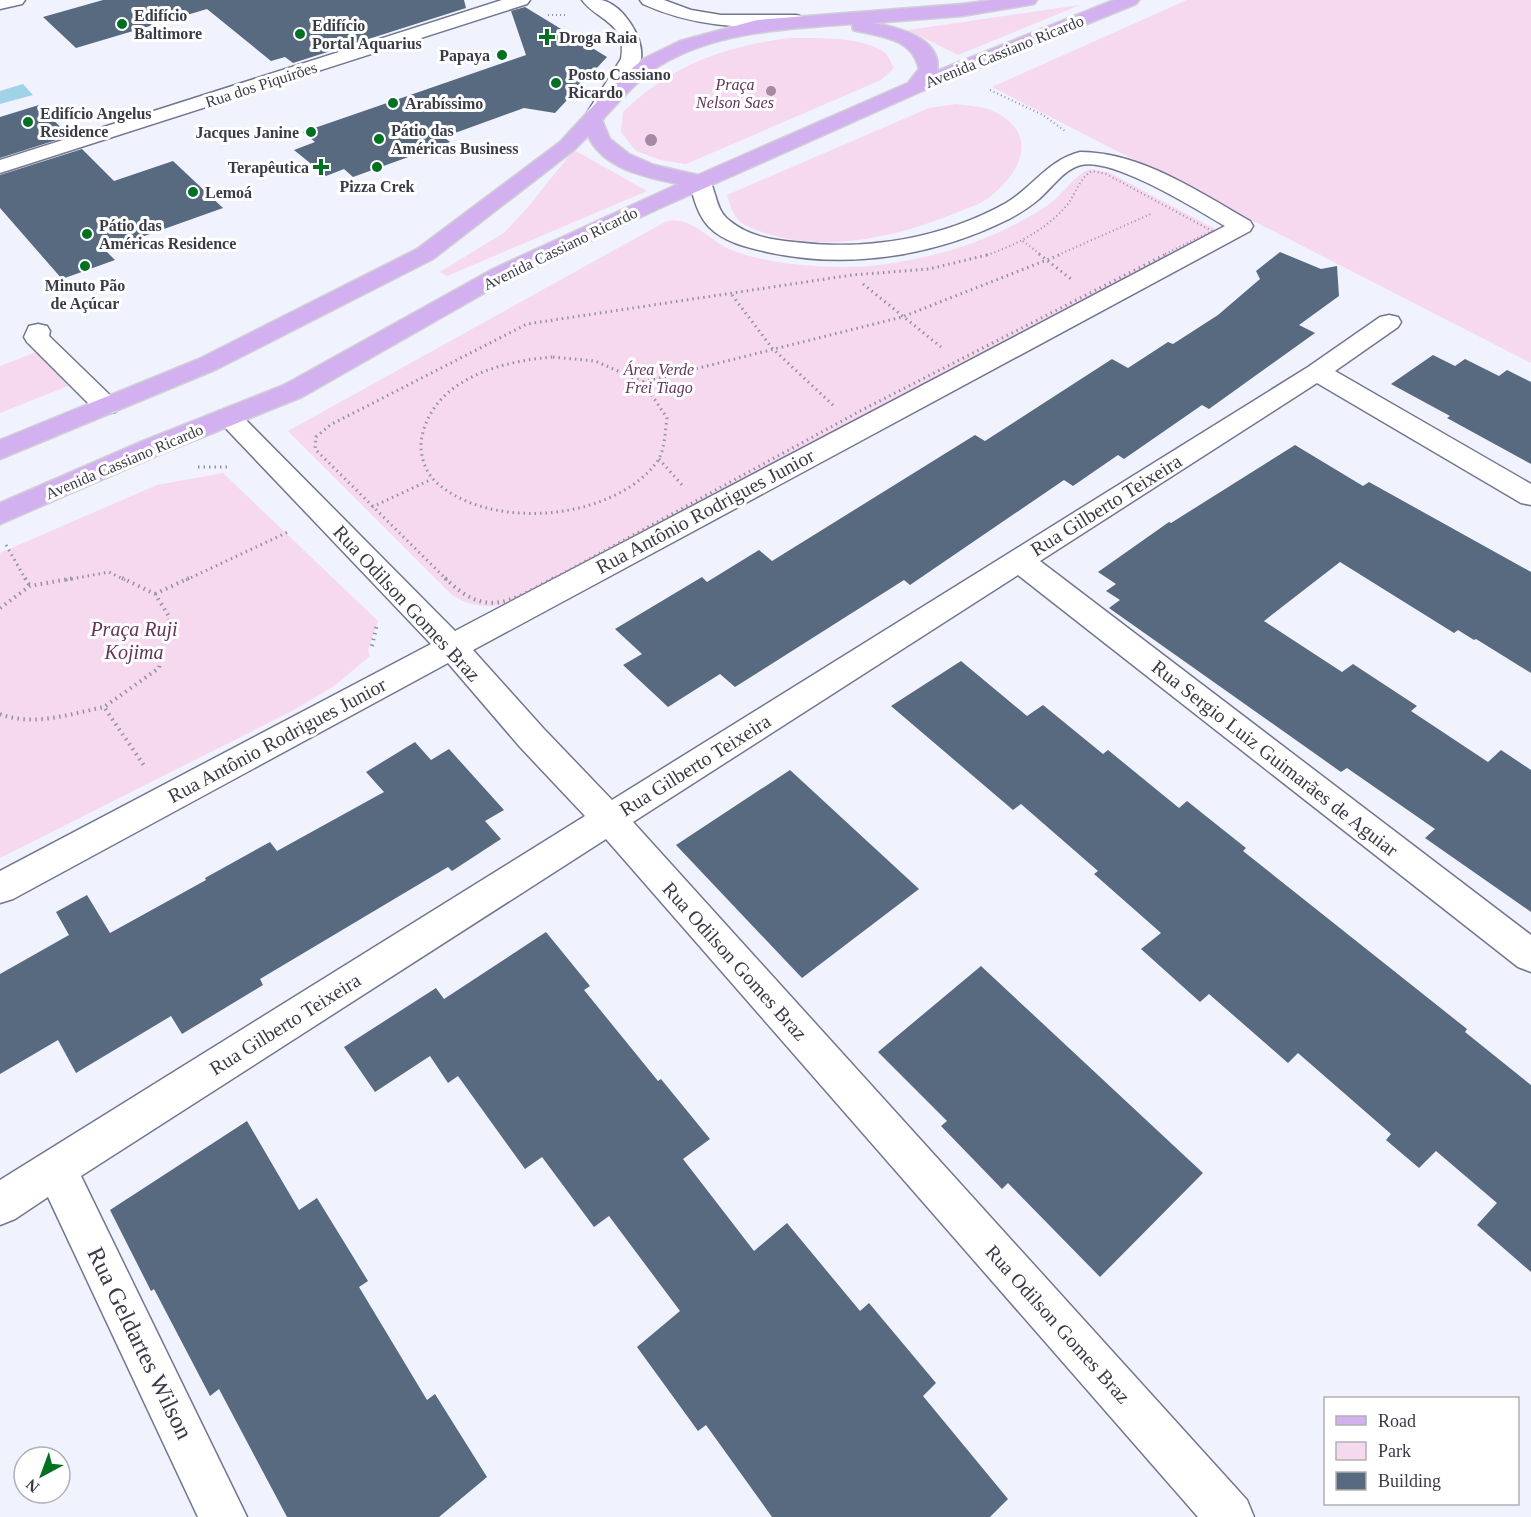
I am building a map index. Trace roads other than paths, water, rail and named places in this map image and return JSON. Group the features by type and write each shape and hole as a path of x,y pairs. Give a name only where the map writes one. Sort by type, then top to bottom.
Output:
{"main road":[{"name":"Avenida Cassiano Ricardo","path":"0,450 208,364 425,254 567,146 624,84 652,62 687,45 757,26 962,10 1028,0"},
{"name":"Avenida Cassiano Ricardo","path":"0,514 293,391 501,274 700,182 915,87 1130,0"},
{"path":"816,21 888,31 921,47 928,58 929,69 915,87"},
{"path":"592,120 599,140 610,151 657,173 700,182"}],"street":[{"path":"0,4 16,0"},
{"name":"Rua dos Piquirões","path":"0,168 521,0"},
{"path":"591,0 619,19 633,48 631,59 592,120"},
{"path":"649,0 686,15 716,22 816,21"},
{"name":"Rua Antônio Rodrigues Junior","path":"0,888 1242,226 1179,191 1120,165 1098,158 1073,161 1029,197 998,216 962,231 911,246 863,252 802,251 767,245 744,238 716,220 706,206 700,182"},
{"name":"Rua Gilberto Teixeira","path":"0,1204 1317,372 1389,322"},
{"path":"38,331 36,337 106,406"},
{"path":"1317,372 1531,496"},
{"name":"Rua Odilson Gomes Braz","path":"228,417 451,646 531,738 609,819 1230,1517"},
{"name":"Rua Sergio Luiz Guimarães de Aguiar","path":"1019,560 1531,956"},
{"name":"Rua Geldartes Wilson","path":"56,1169 223,1517"}],"water":[{"path":"23,84 33,95 0,104 0,91"}],"place":[{"name":"Edifício Baltimore","path":"122,24"},
{"name":"Edifício Portal Aquarius","path":"300,34"},
{"name":"Droga Raia","path":"547,37"},
{"name":"Papaya","path":"502,55"},
{"name":"Posto Cassiano Ricardo","path":"556,83"},
{"name":"Arabíssimo","path":"393,103"},
{"name":"Edifício Angelus Residence","path":"28,122"},
{"name":"Jacques Janine","path":"311,132"},
{"name":"Pátio das Américas Business","path":"379,139"},
{"name":"Terapêutica","path":"321,167"},
{"name":"Pizza Crek","path":"377,167"},
{"name":"Lemoá","path":"193,192"},
{"name":"Pátio das Américas Residence","path":"87,234"},
{"name":"Minuto Pão de Açúcar","path":"85,266"}],"park label":[{"name":"Praça Nelson Saes","path":"735,93"},
{"name":"Área Verde Frei Tiago","path":"659,378"},
{"name":"Praça Ruji Kojima","path":"134,640"}]}
